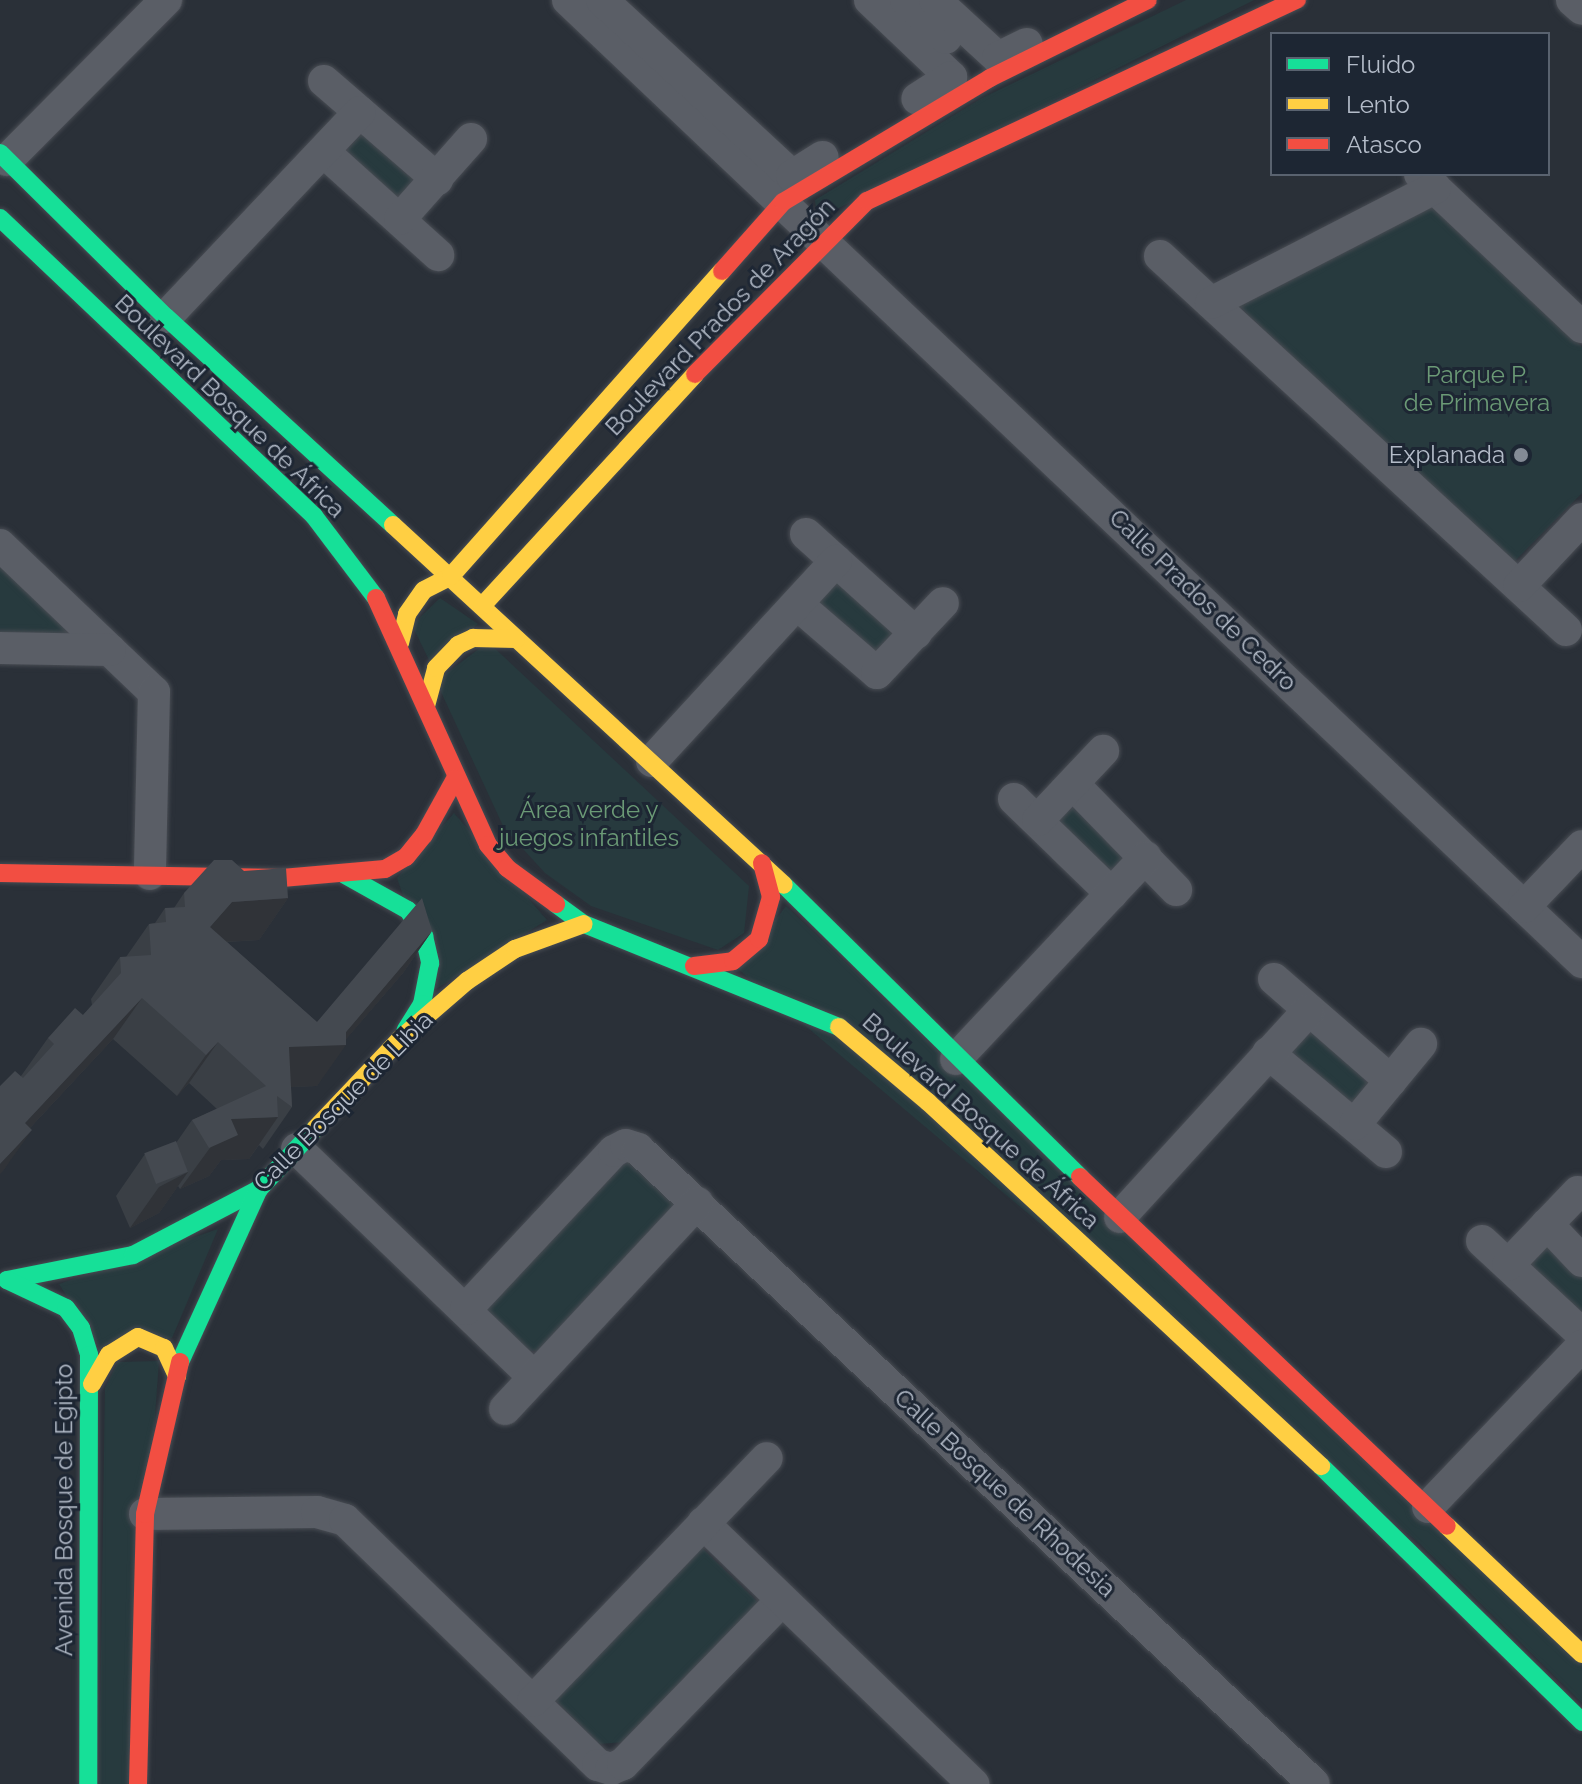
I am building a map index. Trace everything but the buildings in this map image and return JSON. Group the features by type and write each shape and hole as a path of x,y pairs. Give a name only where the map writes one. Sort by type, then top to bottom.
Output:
{"street":[{"path":"4,156 165,0"},
{"name":"Calle Prados de Cedro","path":"568,0 1582,962"},
{"path":"602,0 792,176 951,77 870,0"},
{"path":"906,0 990,78"},
{"path":"935,0 998,58 1116,0"},
{"name":"Boulevard Prados de Aragón","path":"400,643 414,602 436,581 451,576 783,202 990,78 1148,0"},
{"name":"Boulevard Prados de Aragón","path":"482,606 823,239 867,201 920,172 1297,0"},
{"path":"1572,0 1582,9"},
{"path":"324,81 437,179"},
{"path":"166,317 360,112"},
{"path":"400,219 471,139"},
{"path":"324,152 438,255"},
{"name":"Boulevard Bosque de África","path":"4,156 166,317 762,863 956,1059 1582,1654"},
{"path":"1211,303 1427,181 1582,327"},
{"name":"Boulevard Bosque de África","path":"0,218 314,516 373,593 400,643 455,779 488,845 507,868 584,924 838,1026 918,1093 1398,1537 1582,1722"},
{"path":"1160,256 1566,630"},
{"path":"1519,586 1582,519"},
{"path":"806,534 916,633"},
{"path":"0,545 156,698 150,874"},
{"path":"652,761 836,561"},
{"path":"798,605 877,673 943,603"},
{"path":"426,706 436,668 458,645 473,638 516,639"},
{"path":"0,648 110,650"},
{"path":"1038,820 1103,751"},
{"path":"0,873 345,875 385,869 406,857 455,779"},
{"path":"1073,784 1176,890"},
{"path":"1014,799 1112,894"},
{"path":"1524,907 1582,846"},
{"path":"956,1059 1146,857"},
{"path":"694,966 733,961 759,939 771,897 762,863"},
{"path":"345,875 408,910 424,936 430,963 422,1004 400,1039"},
{"path":"0,882 351,897 383,911 409,937 414,972 384,1036 255,1173 207,1204 130,1242 2,1280"},
{"name":"Calle Bosque de Libia","path":"2,1280 133,1255 259,1189 400,1039 467,981 515,949 584,924"},
{"path":"1274,979 1391,1081"},
{"path":"1120,1217 1308,1011"},
{"path":"1355,1124 1421,1044"},
{"path":"1268,1053 1386,1152"},
{"name":"Calle Bosque de Rhodesia","path":"466,1309 620,1147 638,1149 1314,1784"},
{"path":"297,1149 534,1377"},
{"path":"138,1784 145,1514 177,1376 229,1245 259,1189"},
{"path":"1508,1265 1578,1192"},
{"path":"505,1409 697,1203"},
{"path":"1547,1224 1582,1261"},
{"path":"1482,1241 1582,1334"},
{"path":"2,1280 25,1301 50,1313 70,1333 81,1362 75,1784"},
{"name":"Avenida Bosque de Egipto","path":"2,1280 66,1308 81,1328 92,1384 88,1784"},
{"path":"92,1384 109,1355 138,1337 164,1348 177,1376"},
{"path":"1428,1507 1582,1346"},
{"path":"533,1701 767,1458"},
{"path":"145,1514 317,1512 345,1520 598,1765 618,1767 782,1600"},
{"path":"703,1523 973,1784"}],"green space":[{"path":"1186,0 1254,0 823,216 816,208 815,200 982,98"},
{"path":"366,128 422,177 399,203 343,154"},
{"name":"Parque P. de Primavera","path":"1431,205 1582,347 1582,493 1511,565 1239,306"},
{"path":"0,558 84,640 0,636"},
{"path":"837,579 905,641 881,667 813,606"},
{"path":"440,598 478,624 429,660 412,625"},
{"name":"Área verde y juegos infantiles","path":"488,642 749,886 744,933 718,950 591,906 545,873 504,828 436,681"},
{"path":"1069,794 1133,858 1109,881 1046,817"},
{"path":"454,813 547,920 436,989 397,878"},
{"path":"786,906 1582,1664 1582,1703 1419,1543 738,969"},
{"path":"1307,1024 1376,1084 1349,1114 1281,1054"},
{"path":"625,1156 678,1206 548,1352 525,1350 481,1306"},
{"path":"218,1229 172,1338 101,1350 59,1284"},
{"path":"1549,1238 1582,1272 1582,1322 1525,1268"},
{"path":"159,1361 128,1784 99,1784 105,1388 118,1362"},
{"path":"701,1547 760,1604 625,1742 599,1744 553,1698"}],"traffic: fast":[{"path":"0,153 166,317 393,525"},
{"path":"0,218 314,516 376,598"},
{"path":"345,875 408,910 424,936 430,963 422,1004 406,1030"},
{"path":"784,885 1080,1177"},
{"path":"556,904 584,924 839,1027"},
{"path":"7,1280 133,1255 259,1189 315,1129"},
{"path":"180,1362 259,1189"},
{"path":"7,1280 66,1308 81,1328 89,1355 88,1784"},
{"path":"1321,1466 1582,1722"}],"traffic: slow":[{"path":"400,643 407,614 424,590 451,576 722,271"},
{"path":"482,606 695,374"},
{"path":"393,525 784,885"},
{"path":"426,706 436,668 458,645 473,638 516,639"},
{"path":"315,1129 400,1039 467,981 515,949 584,924"},
{"path":"839,1027 928,1102 1321,1466"},
{"path":"92,1384 109,1355 138,1337 164,1348 177,1376"},
{"path":"1447,1526 1582,1654"}],"traffic: jam":[{"path":"722,271 783,202 990,78 1148,0"},
{"path":"695,374 867,201 1297,0"},
{"path":"376,598 488,845 507,868 556,904"},
{"path":"0,873 282,878 385,869 406,857 424,835 455,779"},
{"path":"694,966 733,961 759,939 771,897 762,863"},
{"path":"1080,1177 1447,1526"},
{"path":"138,1784 145,1514 180,1362"}],"place":[{"name":"Explanada","path":"1521,455"}]}
